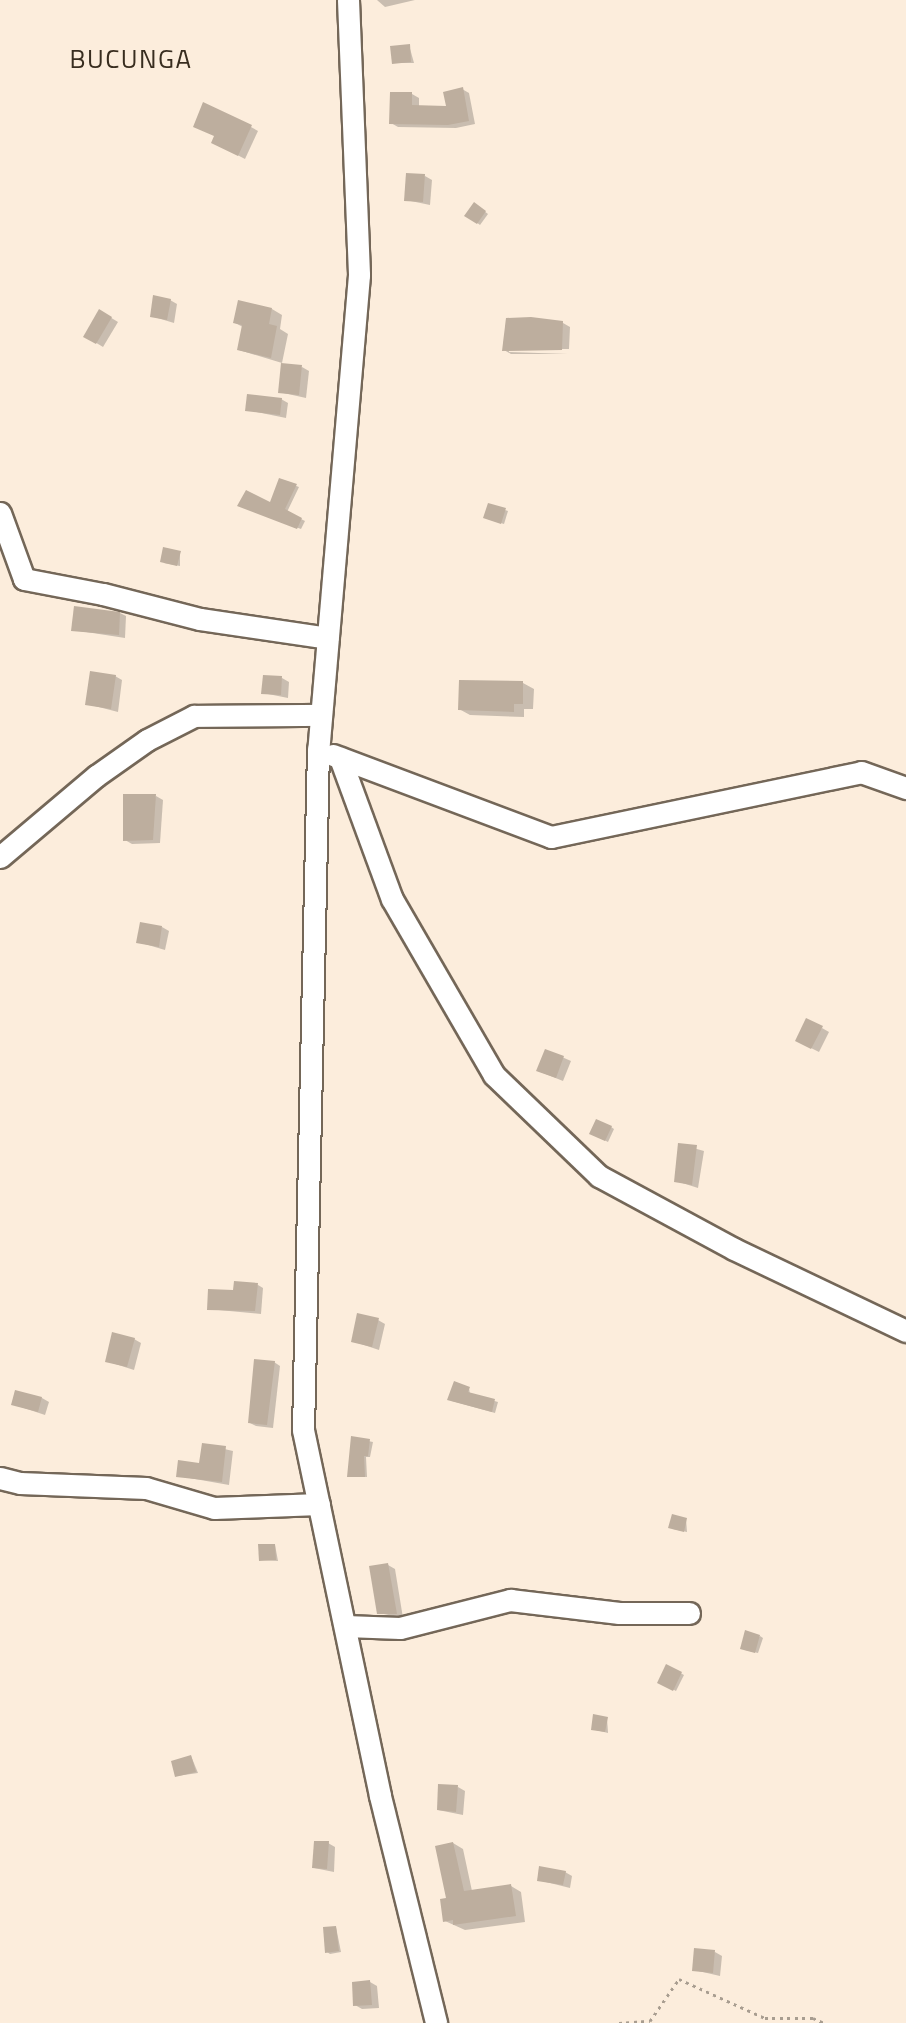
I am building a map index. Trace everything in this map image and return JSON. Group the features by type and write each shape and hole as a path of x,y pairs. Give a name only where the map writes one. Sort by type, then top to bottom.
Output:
{"street":[{"path":"348,0 359,275 318,749 303,1430 380,1796 436,2023"},
{"path":"0,513 24,579 103,594 200,619 328,638"},
{"path":"0,857 96,776 147,740 194,716 321,715"},
{"path":"318,749 551,837 861,772 906,788"},
{"path":"340,758 392,899 494,1075 599,1176 734,1249 906,1331"},
{"path":"0,1478 20,1483 146,1488 214,1508 319,1504"},
{"path":"345,1626 400,1628 510,1600 619,1613 689,1613"}],"path":[{"path":"619,2023 650,2020 679,1979 765,2018 813,2018 824,2023"}],"building":[{"path":"410,44 411,62 392,64 390,46"},
{"path":"463,87 469,121 448,125 389,124 390,92 412,92 412,105 446,106 443,92"},
{"path":"203,102 252,125 238,156 211,143 214,136 193,127"},
{"path":"406,173 425,174 423,202 404,201"},
{"path":"474,202 486,211 477,224 464,216"},
{"path":"153,295 171,299 167,320 150,317"},
{"path":"238,300 272,308 269,324 277,326 271,358 237,350 242,325 233,323"},
{"path":"99,309 112,317 96,344 83,337"},
{"path":"531,317 563,321 562,350 502,351 506,318"},
{"path":"281,363 302,365 299,395 278,393"},
{"path":"247,394 282,398 280,415 245,411"},
{"path":"279,478 297,484 285,509 302,518 297,529 237,506 246,490 270,502"},
{"path":"488,503 506,508 501,524 483,518"},
{"path":"163,547 181,551 177,566 160,562"},
{"path":"74,606 120,612 119,635 71,631"},
{"path":"90,671 116,675 111,709 85,705"},
{"path":"263,675 282,676 281,695 261,694"},
{"path":"459,680 523,681 523,704 514,704 514,712 458,710"},
{"path":"123,794 156,794 153,840 123,841"},
{"path":"140,922 162,926 159,947 136,943"},
{"path":"806,1018 823,1026 811,1049 795,1041"},
{"path":"545,1049 564,1056 556,1078 536,1071"},
{"path":"596,1119 612,1126 605,1141 589,1134"},
{"path":"678,1143 697,1145 692,1185 674,1182"},
{"path":"234,1281 258,1283 255,1311 207,1310 208,1289 233,1290"},
{"path":"357,1313 379,1318 372,1347 351,1342"},
{"path":"112,1332 135,1338 127,1367 105,1362"},
{"path":"254,1359 275,1361 267,1425 248,1423"},
{"path":"454,1381 470,1387 468,1392 495,1399 492,1412 447,1400"},
{"path":"15,1390 42,1397 38,1412 11,1405"},
{"path":"351,1436 370,1439 368,1456 364,1456 365,1477 347,1477"},
{"path":"202,1443 226,1446 222,1482 176,1477 178,1460 199,1463"},
{"path":"672,1514 687,1518 684,1532 668,1528"},
{"path":"258,1544 275,1544 276,1560 259,1561"},
{"path":"388,1563 397,1614 377,1614 369,1566"},
{"path":"745,1630 760,1635 755,1653 740,1649"},
{"path":"666,1664 682,1672 673,1691 657,1683"},
{"path":"593,1714 608,1717 605,1732 591,1730"},
{"path":"191,1755 196,1772 175,1777 171,1761"},
{"path":"438,1784 458,1785 456,1812 437,1810"},
{"path":"314,1841 329,1841 327,1869 312,1868"},
{"path":"453,1842 464,1891 511,1884 516,1916 453,1925 453,1920 443,1922 440,1899 446,1898 435,1846"},
{"path":"539,1866 566,1871 563,1885 537,1881"},
{"path":"336,1926 339,1951 325,1953 323,1927"},
{"path":"694,1948 715,1950 713,1973 692,1971"},
{"path":"370,1980 372,2005 353,2006 352,1982"}],"district":[{"name":"BUCUNGA","path":"131,59"}]}
